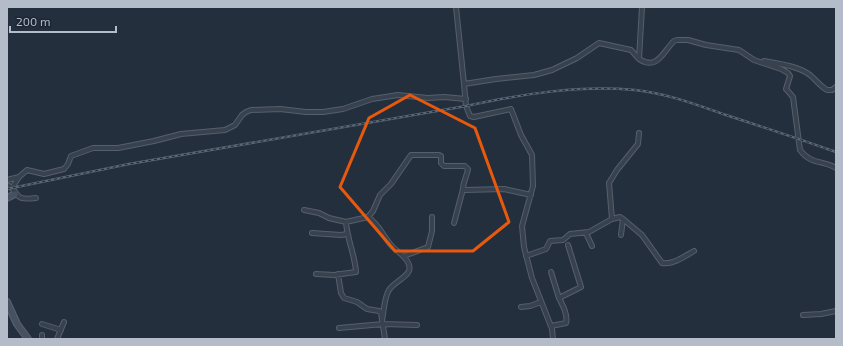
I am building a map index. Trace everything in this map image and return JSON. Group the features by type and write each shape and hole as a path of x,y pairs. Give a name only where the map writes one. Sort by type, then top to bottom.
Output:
{"main road":[{"path":"7,198 15,194"},
{"path":"7,302 17,324 28,339"}],"street":[{"path":"456,7 464,84 468,112 470,116 511,109 520,135 532,155 533,186 522,226 524,246 532,278 551,326 553,339"},
{"path":"639,59 642,7"},
{"path":"464,84 534,75 552,70 576,58 599,43 631,50 639,59 649,63 661,58 674,41 680,40 688,40 706,45 739,50 758,61 781,69 789,75 786,89 793,97 800,150 802,154 816,162 828,164 836,168"},
{"path":"758,61 796,68 810,76 822,88 827,90 832,90 836,87"},
{"path":"12,188 19,177 27,170 44,174 64,169 71,156 93,148 118,148 154,142 181,134 225,130 235,125 242,115 251,110 280,109 323,112 343,109 372,99 398,95 428,98 444,97 466,99"},
{"path":"612,219 609,183 617,170 638,144 639,133"},
{"path":"304,210 319,213 329,218 346,222 368,217 373,211 380,195 391,184 411,154 439,155 441,156 442,163 444,165 465,166 468,169 454,223"},
{"path":"7,180 19,177"},
{"path":"7,185 12,188 15,194 21,198 36,198"},
{"path":"463,189 504,189 531,195"},
{"path":"368,217 375,221 391,246 404,256 410,266 410,270 388,292 385,299 382,322"},
{"path":"404,256 428,247 432,231 432,217"},
{"path":"526,256 546,249 550,241 563,240 570,234 586,233 612,219 620,217 642,235 662,263 667,264 694,251"},
{"path":"621,235 623,219"},
{"path":"316,274 356,272 355,261 349,238 346,234 346,222"},
{"path":"312,233 346,234"},
{"path":"586,233 592,246"},
{"path":"559,298 581,287 568,246"},
{"path":"551,272 567,320 566,323 551,326"},
{"path":"338,274 341,293 344,298 357,302 367,309 379,311 381,313 384,339"},
{"path":"520,307 530,306 541,302"},
{"path":"803,315 836,311"},
{"path":"57,339 64,322"},
{"path":"339,328 382,322 417,325"},
{"path":"42,324 61,330"}],"highlighted area":[{"path":"410,95 475,128 509,222 473,251 395,251 340,187 369,118"}],"railway":[{"path":"7,189 129,164 529,94 592,89 635,90 670,97 693,103 836,152"}]}
